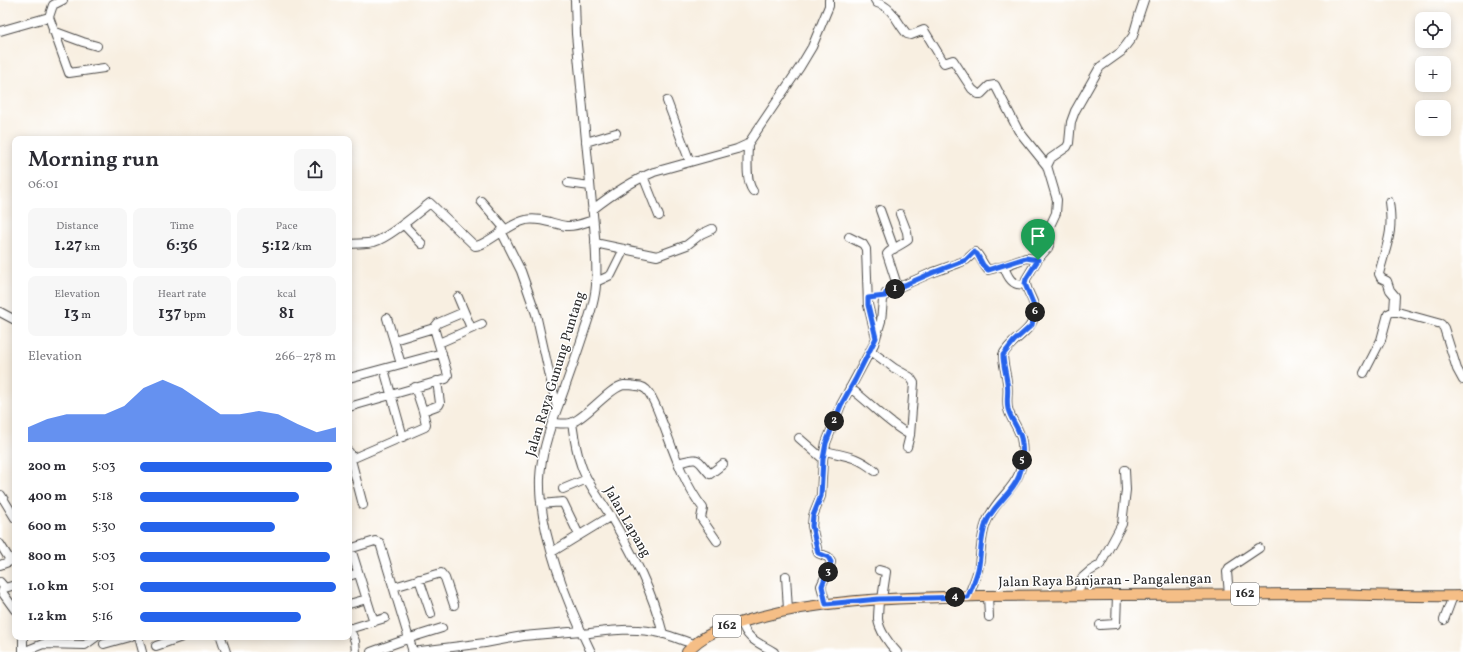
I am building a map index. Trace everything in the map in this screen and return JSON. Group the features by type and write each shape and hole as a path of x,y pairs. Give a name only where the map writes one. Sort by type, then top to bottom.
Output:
{"main road":[{"name":"Jalan Raya Banjaran - Pangalengan","path":"690,648 711,633 774,613 826,604 881,599 988,596 1229,594 1327,594 1425,597 1458,596"}],"street":[{"path":"63,0 53,5 49,17 69,73 104,68"},
{"name":"Jalan Raya Gunung Puntang","path":"575,0 576,34 595,244 596,282 590,313 574,364 552,423 540,477 541,504 552,552 564,588 591,652"},
{"path":"592,210 643,176 737,150 748,144 779,100 812,46 829,6 829,0"},
{"path":"875,0 877,3 883,4 898,20 907,34 911,35 924,30 944,63 953,60 978,94 981,94 989,86 995,85 1018,130 1046,166 1057,200 1056,214 1049,228 1050,243 1026,279 1025,284 1035,308 1032,325 1004,352 1003,357 1007,381 1008,410 1022,442 1019,476 1012,487 994,508 986,522 983,531 976,579 968,597"},
{"path":"1046,166 1051,158 1067,147 1069,143 1071,122 1075,112 1100,67 1121,52 1133,36 1144,0"},
{"path":"0,32 49,17"},
{"path":"53,31 98,46"},
{"path":"667,101 690,162"},
{"path":"586,142 616,133"},
{"path":"748,144 749,180 750,187 753,191"},
{"path":"643,176 659,216"},
{"path":"568,183 590,186"},
{"path":"481,201 503,230 521,271 536,314 557,408"},
{"path":"1389,202 1391,228 1379,274 1381,278 1387,281 1390,290 1395,296 1394,311"},
{"path":"352,244 374,241 403,224 430,203 475,246 482,244 516,223 527,220 572,226 593,220"},
{"path":"880,210 894,249"},
{"path":"898,288 887,256 888,252 903,245 908,239 900,214"},
{"path":"403,224 422,244"},
{"path":"595,244 650,255 662,255 687,245 701,234 712,229"},
{"path":"849,237 863,244 865,247 868,305 876,338"},
{"path":"596,282 611,275 624,249"},
{"path":"826,604 822,586 831,562 828,557 818,553 812,526 813,516 821,496 826,443 841,405 871,351 881,320 883,300 886,293 966,260 974,252 988,270 1026,258 1038,260"},
{"path":"1004,266 1011,281 1017,284 1025,284"},
{"path":"868,298 885,296"},
{"path":"458,297 471,328"},
{"path":"1364,373 1380,340 1388,314 1394,311 1441,324 1444,328 1457,369 1463,380"},
{"path":"394,340 434,328 438,323 464,312"},
{"path":"387,318 401,364"},
{"path":"439,343 482,324"},
{"path":"352,406 446,379 448,375 434,328"},
{"path":"871,351 912,380 914,389 910,435 906,447"},
{"path":"352,377 442,353"},
{"path":"384,369 403,437"},
{"path":"423,412 439,405 440,403 437,381"},
{"path":"552,423 572,423 587,413 614,389 624,385 640,386 645,388 652,398 689,487 703,508 701,514 703,522 717,541"},
{"path":"352,456 425,427 426,424 423,412 415,387"},
{"path":"850,388 863,397 883,417 899,430 910,435"},
{"name":"Jalan Lapang","path":"572,423 581,465 587,479 611,516 645,580 657,610 663,634"},
{"path":"799,438 824,455 862,461 875,471"},
{"path":"678,463 689,460 698,460 710,474 723,464"},
{"path":"352,464 363,505"},
{"path":"1078,595 1082,578 1090,570 1100,565 1122,524 1126,496 1125,470"},
{"path":"563,489 587,479"},
{"path":"352,485 358,484"},
{"path":"1,495 12,513"},
{"path":"541,504 562,502 577,532"},
{"path":"552,552 611,516"},
{"path":"352,548 375,541 380,543 413,652 485,644 522,636 620,630 635,630 663,634 690,648"},
{"path":"0,544 12,560 0,565"},
{"path":"1229,594 1227,572 1229,568 1259,548"},
{"path":"352,555 374,622"},
{"path":"879,570 886,572 878,620 888,641 897,652"},
{"path":"352,575 358,573"},
{"path":"394,587 439,573 442,574 454,605"},
{"path":"786,576 786,610"},
{"path":"418,579 431,614"},
{"path":"3,585 2,592 12,606"},
{"path":"1100,625 1116,624 1117,595"},
{"path":"988,596 989,617"},
{"path":"1444,620 1458,596"},
{"path":"352,603 366,599"},
{"path":"352,628 385,618"},
{"path":"742,622 746,634 750,639 774,652"},
{"path":"370,652 442,628"},
{"path":"350,652 358,652 352,635"},
{"path":"23,640 23,652 43,644 84,645 92,640"},
{"path":"103,644 117,640"},
{"path":"139,640 142,652"},
{"path":"156,646 173,640"},
{"path":"222,640 226,652"}],"route":[{"path":"974,252 976,252 983,265 988,270 1026,258 1038,260 1026,279 1025,284 1035,308 1032,325 1014,341 1003,355 1007,381 1008,410 1022,442 1022,456 1019,476 1012,487 994,508 986,522 983,531 976,579 970,589 968,597 879,599 826,604 822,586 831,562 828,557 818,553 812,532 812,520 821,496 821,480 826,443 841,405 876,338 868,305 868,298 885,296 886,293 966,260 974,252"}]}
